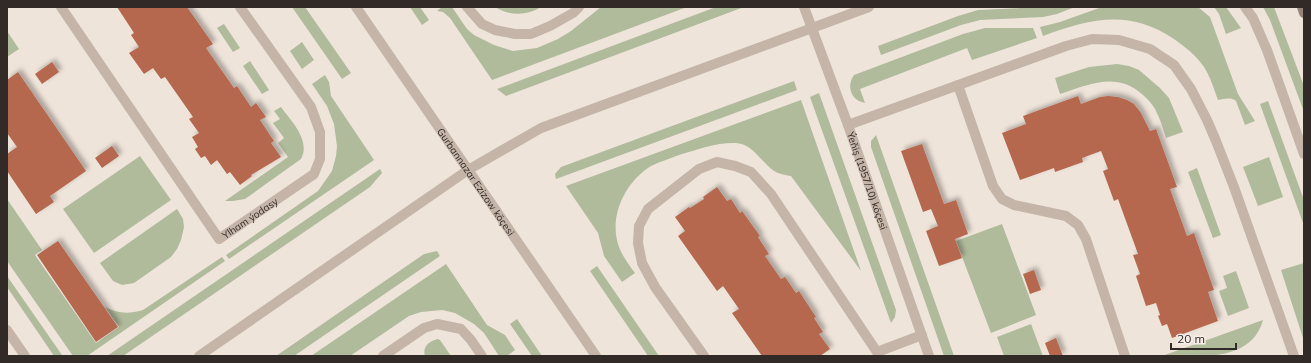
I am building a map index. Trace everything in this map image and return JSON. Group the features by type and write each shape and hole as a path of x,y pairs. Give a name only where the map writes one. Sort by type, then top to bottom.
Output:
{"main road":[{"path":"1302,7 1304,13"}],"street":[{"name":"Ylham ýodasy","path":"61,7 219,239 314,174 320,159 320,132 311,107 240,7"},
{"name":"Gurbannazar Ezizow köçesi","path":"356,7 596,356"},
{"path":"467,7 482,24 495,30 515,34 531,34 550,26 573,13 579,7"},
{"name":"Ýeňiş (1957/10) köçesi","path":"804,7 848,125 929,356"},
{"path":"199,356 468,170 542,128 869,7"},
{"path":"1245,7 1253,18 1267,50 1304,154"},
{"path":"848,125 1066,46 1092,39 1119,40 1150,49 1174,65 1191,90 1213,134 1234,188 1294,356"},
{"path":"958,85 993,186 1002,199 1014,205 1066,216 1078,225 1086,239 1125,356"},
{"path":"704,356 655,287 642,263 638,243 639,226 648,209 699,169 717,162 735,166 751,172 771,194 874,354 922,335"},
{"path":"383,356 424,328 437,324 461,329 482,356"},
{"path":"7,330 25,356"}],"green space":[{"path":"292,7 305,7 351,73 342,79"},
{"path":"410,7 420,7 429,20 422,25"},
{"path":"442,7 452,7 467,29 474,35 494,45 513,51 537,48 558,39 571,31 601,7 687,7 492,80 450,18 443,12 437,11"},
{"path":"495,7 541,7 530,12 518,14 506,12"},
{"path":"716,7 744,7 506,96 497,89"},
{"path":"1075,7 1057,14 1043,17 980,20 961,25 881,55 878,46 978,10"},
{"path":"1102,7 1198,7 1210,17 1238,94 1255,121 1245,125 1236,101 1230,99 1218,100 1204,67 1190,52 1174,39 1142,23 1126,20 1094,21 1043,36 1040,27 1060,22"},
{"path":"1214,7 1226,7 1241,28 1226,34 1219,14"},
{"path":"1263,7 1274,7 1304,86 1304,112 1270,20"},
{"path":"224,24 240,48 233,52 217,28"},
{"path":"985,28 1033,28 1037,38 972,60 967,48 860,89 865,103 856,99 851,92 850,84 854,75 963,34"},
{"path":"7,31 19,49 7,57"},
{"path":"302,42 314,60 302,69 290,51"},
{"path":"250,61 269,90 262,94 243,66"},
{"path":"1117,64 1129,66 1139,70 1160,88 1169,98 1183,132 1166,138 1163,127 1151,103 1133,88 1124,83 1103,82 1060,94 1055,78 1089,67"},
{"path":"325,75 329,82 331,96 374,160 229,259 226,255 318,191 332,171 337,146 334,124 327,106 312,84"},
{"path":"794,81 797,90 556,179 555,174 561,167"},
{"path":"819,93 896,310 895,317 891,323 810,97"},
{"path":"801,100 861,271 791,176 774,171 752,150 742,144 729,143 702,148 651,166 633,181 621,201 617,212 616,236 619,247 624,258 635,273 622,282 604,256 598,233 566,186"},
{"path":"1268,101 1304,200 1303,223 1260,104"},
{"path":"281,107 302,138 304,145 301,159 245,199 225,201 288,157 278,143 284,138 273,123 280,119 274,111"},
{"path":"876,135 954,356 944,356 871,147 871,141"},
{"path":"140,156 171,200 94,253 63,209"},
{"path":"1269,157 1283,197 1258,206 1243,167"},
{"path":"1197,168 1221,235 1213,238 1188,172"},
{"path":"380,169 382,173 370,187 123,356 107,356"},
{"path":"7,199 42,250 35,255 96,343 119,327 105,307 124,313 143,310 222,257 225,261 87,356 73,356 7,261"},
{"path":"177,209 183,219 184,227 181,240 171,257 134,283 122,285 113,281 100,263"},
{"path":"1002,224 1036,315 991,333 956,241"},
{"path":"437,251 440,256 294,356 276,356 424,254"},
{"path":"1304,263 1304,341 1281,270"},
{"path":"446,264 487,325 505,335 515,350 507,356 499,356 484,333 474,324 455,313 442,310 421,312 409,316 350,356 311,356"},
{"path":"597,266 659,356 648,356 590,271"},
{"path":"1236,271 1249,308 1228,316 1219,291 1227,288 1223,276"},
{"path":"7,276 62,355 54,356 7,287"},
{"path":"517,319 542,356 532,356 510,324"},
{"path":"1263,320 1257,334 1247,344 1236,350 1207,356 1162,356"},
{"path":"1031,324 1043,356 1004,356 997,337"},
{"path":"438,339 451,356 425,356 425,347 432,341"}],"building":[{"path":"117,7 187,7 213,44 206,48 234,88 237,86 251,107 256,103 266,117 260,120 274,141 271,143 281,157 251,175 252,176 240,185 230,172 227,174 217,160 211,165 205,156 201,158 195,149 198,147 192,137 199,133 189,119 193,117 165,77 161,79 153,68 144,74 129,53 139,47 131,35 134,33"},
{"path":"52,62 59,72 42,84 35,74"},
{"path":"18,72 86,171 50,196 54,202 36,214 7,171 7,154 17,147 7,133 7,80"},
{"path":"1078,96 1081,104 1100,97 1108,96 1127,100 1134,104 1141,113 1150,131 1156,129 1177,187 1170,189 1187,236 1194,233 1214,290 1208,292 1218,321 1172,338 1167,324 1162,326 1158,316 1160,315 1156,303 1146,306 1136,276 1140,274 1133,255 1138,254 1118,199 1114,201 1103,171 1108,169 1101,151 1082,158 1083,162 1055,172 1054,168 1020,180 1002,133 1026,124 1023,116"},
{"path":"922,144 944,204 956,200 968,234 955,239 962,258 939,266 926,231 938,226 931,209 923,212 901,151"},
{"path":"112,146 119,156 102,168 95,158"},
{"path":"717,187 727,201 731,199 740,213 742,211 760,236 758,237 769,254 765,256 781,279 785,277 796,293 799,291 816,317 814,318 823,332 819,334 830,349 820,356 762,356 732,313 739,309 723,286 717,291 678,236 685,231 675,217 704,199 703,197"},
{"path":"58,241 118,327 96,342 37,255"},
{"path":"1034,270 1041,290 1030,294 1023,274"},
{"path":"1056,338 1063,356 1050,356 1045,343"}]}
